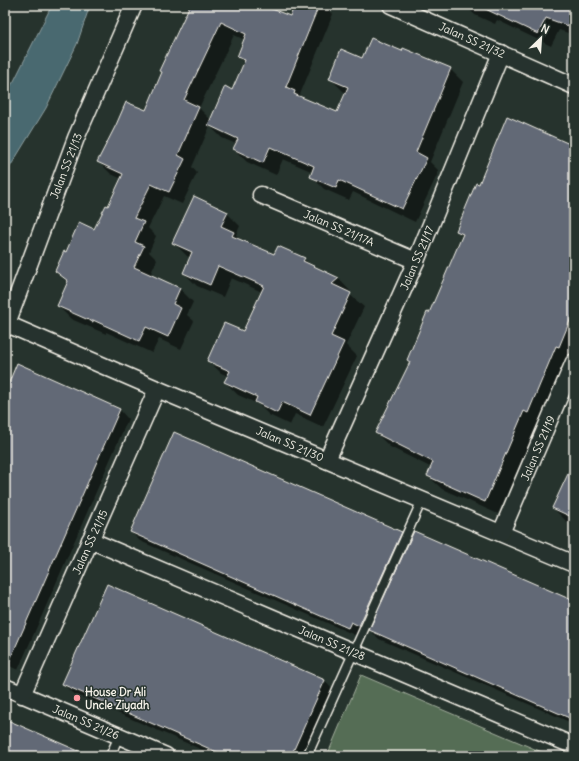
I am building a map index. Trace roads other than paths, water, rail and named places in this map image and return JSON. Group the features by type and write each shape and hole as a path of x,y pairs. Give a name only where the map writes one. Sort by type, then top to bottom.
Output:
{"street":[{"name":"Jalan SS 21/13","path":"6,327 76,138 134,5"},
{"name":"Jalan SS 21/32","path":"391,5 574,86"},
{"name":"Jalan SS 21/17","path":"328,460 416,261 501,53"},
{"name":"Jalan SS 21/17A","path":"262,194 416,261"},
{"name":"Jalan SS 21/30","path":"6,327 328,460 574,564"},
{"name":"Jalan SS 21/19","path":"501,534 574,362"},
{"name":"Jalan SS 21/15","path":"22,694 157,389"},
{"name":"Jalan SS 21/28","path":"90,540 574,746"},
{"name":"Jalan SS 21/26","path":"5,687 166,756"}],"lane":[{"path":"307,756 422,500"},
{"path":"110,756 119,736"}],"water":[{"path":"52,5 90,5 77,44 46,108 5,175 5,94 14,81"}],"place":[{"name":"House Dr Ali Uncle Ziyadh","path":"77,698"}]}
